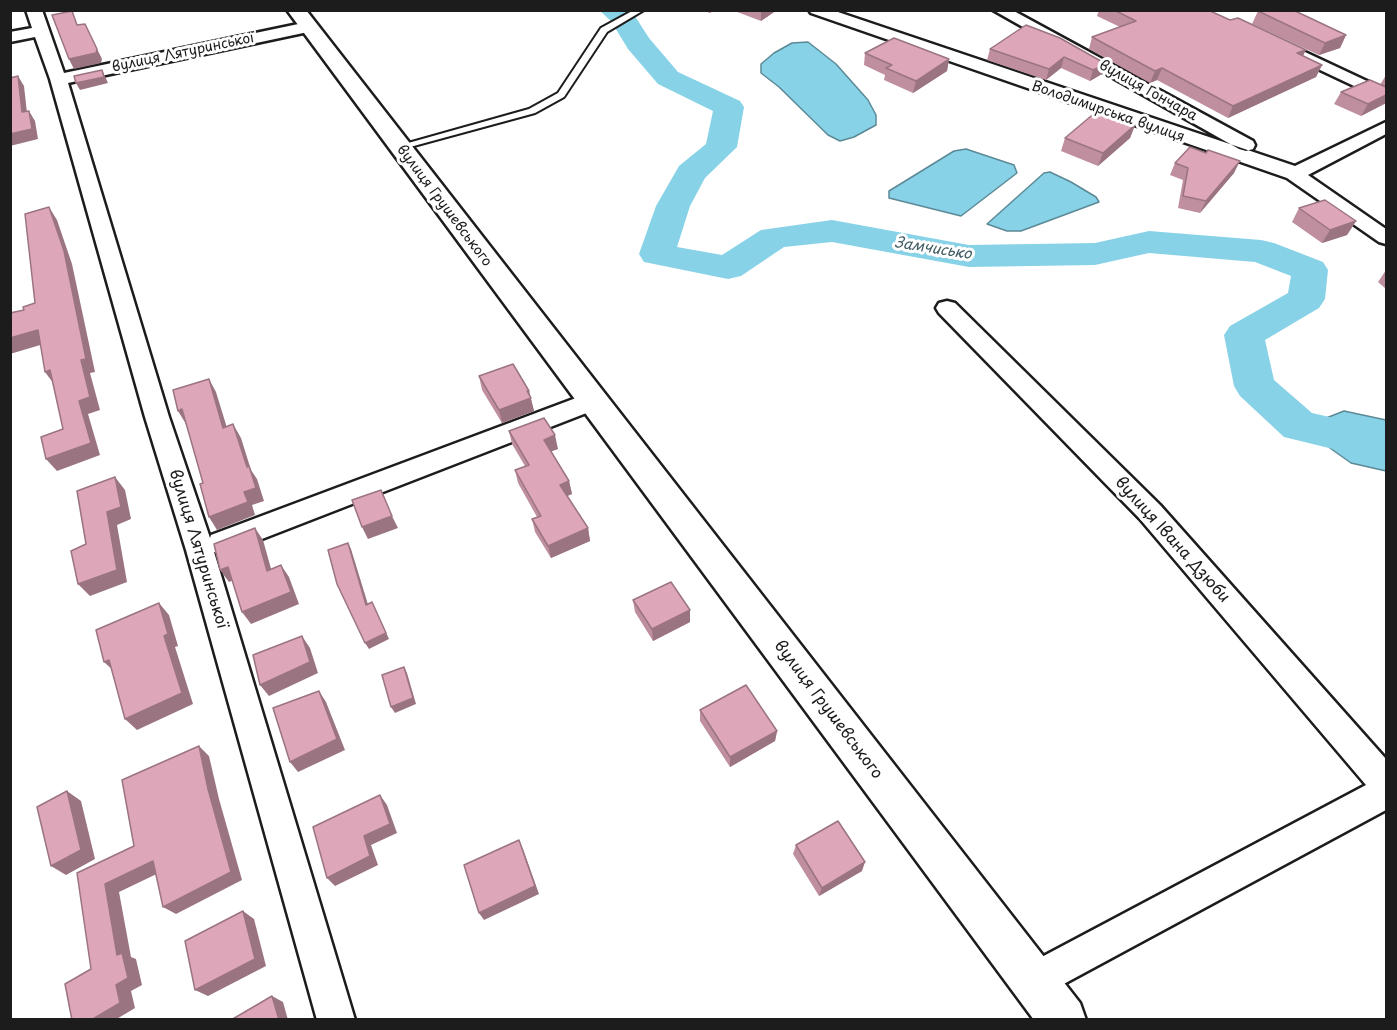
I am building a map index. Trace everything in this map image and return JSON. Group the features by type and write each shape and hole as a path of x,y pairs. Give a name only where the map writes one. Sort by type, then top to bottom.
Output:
{"street":[{"name":"Володимирська вулиця","path":"816,10 1294,174 1386,238"},
{"name":"вулиця Гончара","path":"1000,10 1256,150 1294,174"},
{"name":"вулиця Лятуринської","path":"58,79 302,19"},
{"name":"вулиця Грушевського","path":"302,19 1063,1020"},
{"path":"10,37 38,21"},
{"name":"вулиця Лятуринської","path":"38,21 58,79 158,417 200,550 336,1020"},
{"path":"1280,46 1386,96"},
{"path":"1294,174 1386,127"},
{"name":"вулиця Івана Дзюби","path":"947,308 1150,512 1386,783"},
{"path":"200,550 593,401"},
{"path":"1034,981 1386,792"}],"lane":[{"path":"399,147 532,111 561,95 604,30 641,11"}],"water":[{"path":"808,42 836,64 868,100 876,115 876,125 854,137 840,141 828,135 779,87 761,73 761,64 774,53 792,43"},
{"path":"966,149 1014,165 1017,173 961,216 889,198 889,191 954,151"},
{"path":"1050,172 1096,197 1099,202 1021,231 1007,231 987,224 1044,173"},
{"path":"1344,411 1386,420 1386,471 1351,463 1299,426 1305,420 1321,420"}],"building":[{"path":"1114,10 1208,10 1230,20 1238,18 1306,50 1297,53 1322,65 1233,106 1162,68 1155,71 1092,37 1136,21"},
{"path":"1293,10 1346,35 1325,43 1258,11"},
{"path":"72,11 77,25 85,24 97,49 96,53 69,59 52,15"},
{"path":"1026,25 1060,38 1106,64 1093,70 1064,57 1049,69 990,49"},
{"path":"894,38 949,59 916,81 886,68 892,65 865,53"},
{"path":"102,70 104,77 76,83 74,76"},
{"path":"18,76 22,112 29,111 32,129 10,134 10,78"},
{"path":"1370,80 1386,87 1386,95 1368,104 1341,92"},
{"path":"1097,111 1135,125 1103,153 1065,138"},
{"path":"1190,147 1206,153 1208,150 1240,161 1206,201 1183,196 1188,168 1175,163"},
{"path":"1325,200 1356,221 1330,230 1299,208"},
{"path":"49,207 64,251 86,359 81,360 90,397 79,401 91,443 46,459 41,437 63,429 50,370 45,372 38,330 10,338 10,313 24,310 23,307 35,303 25,214"},
{"path":"513,364 531,398 499,410 479,376"},
{"path":"209,379 223,428 233,424 256,488 244,492 248,502 209,517 200,484 203,483 182,409 178,411 173,390"},
{"path":"544,418 555,435 544,440 569,481 560,485 588,528 548,546 532,519 541,516 515,470 529,465 509,431"},
{"path":"115,477 121,507 107,512 117,570 78,584 71,551 86,544 77,491"},
{"path":"381,490 392,516 362,527 352,500"},
{"path":"255,528 267,571 281,565 291,592 242,612 228,567 220,570 214,544"},
{"path":"348,543 366,605 372,602 386,633 365,643 337,584 328,550"},
{"path":"671,582 690,610 652,629 633,600"},
{"path":"159,603 168,634 164,636 182,693 125,719 109,660 104,662 96,630"},
{"path":"302,636 310,662 260,685 253,655"},
{"path":"404,667 413,698 391,707 382,675"},
{"path":"746,685 777,731 730,757 700,710"},
{"path":"319,691 337,739 290,762 273,708"},
{"path":"199,746 208,789 231,872 163,907 153,861 105,884 117,955 122,953 128,978 116,985 120,1003 91,1020 72,1020 65,984 91,969 77,873 134,846 122,780"},
{"path":"67,791 81,850 51,866 37,807"},
{"path":"380,795 390,824 364,836 370,856 327,878 313,827"},
{"path":"838,821 865,862 822,888 796,845"},
{"path":"519,840 535,886 479,913 464,865"},
{"path":"243,911 255,959 195,990 185,941"},
{"path":"272,996 279,1020 231,1020"}],"waterway":[{"name":"Замчисько","path":"612,10 621,16 638,43 668,78 729,107 721,147 691,173 673,206 657,254 728,268 774,238 832,231 969,256 1095,254 1149,242 1261,251 1310,270 1306,299 1244,335 1255,386 1299,426 1386,446"}]}
